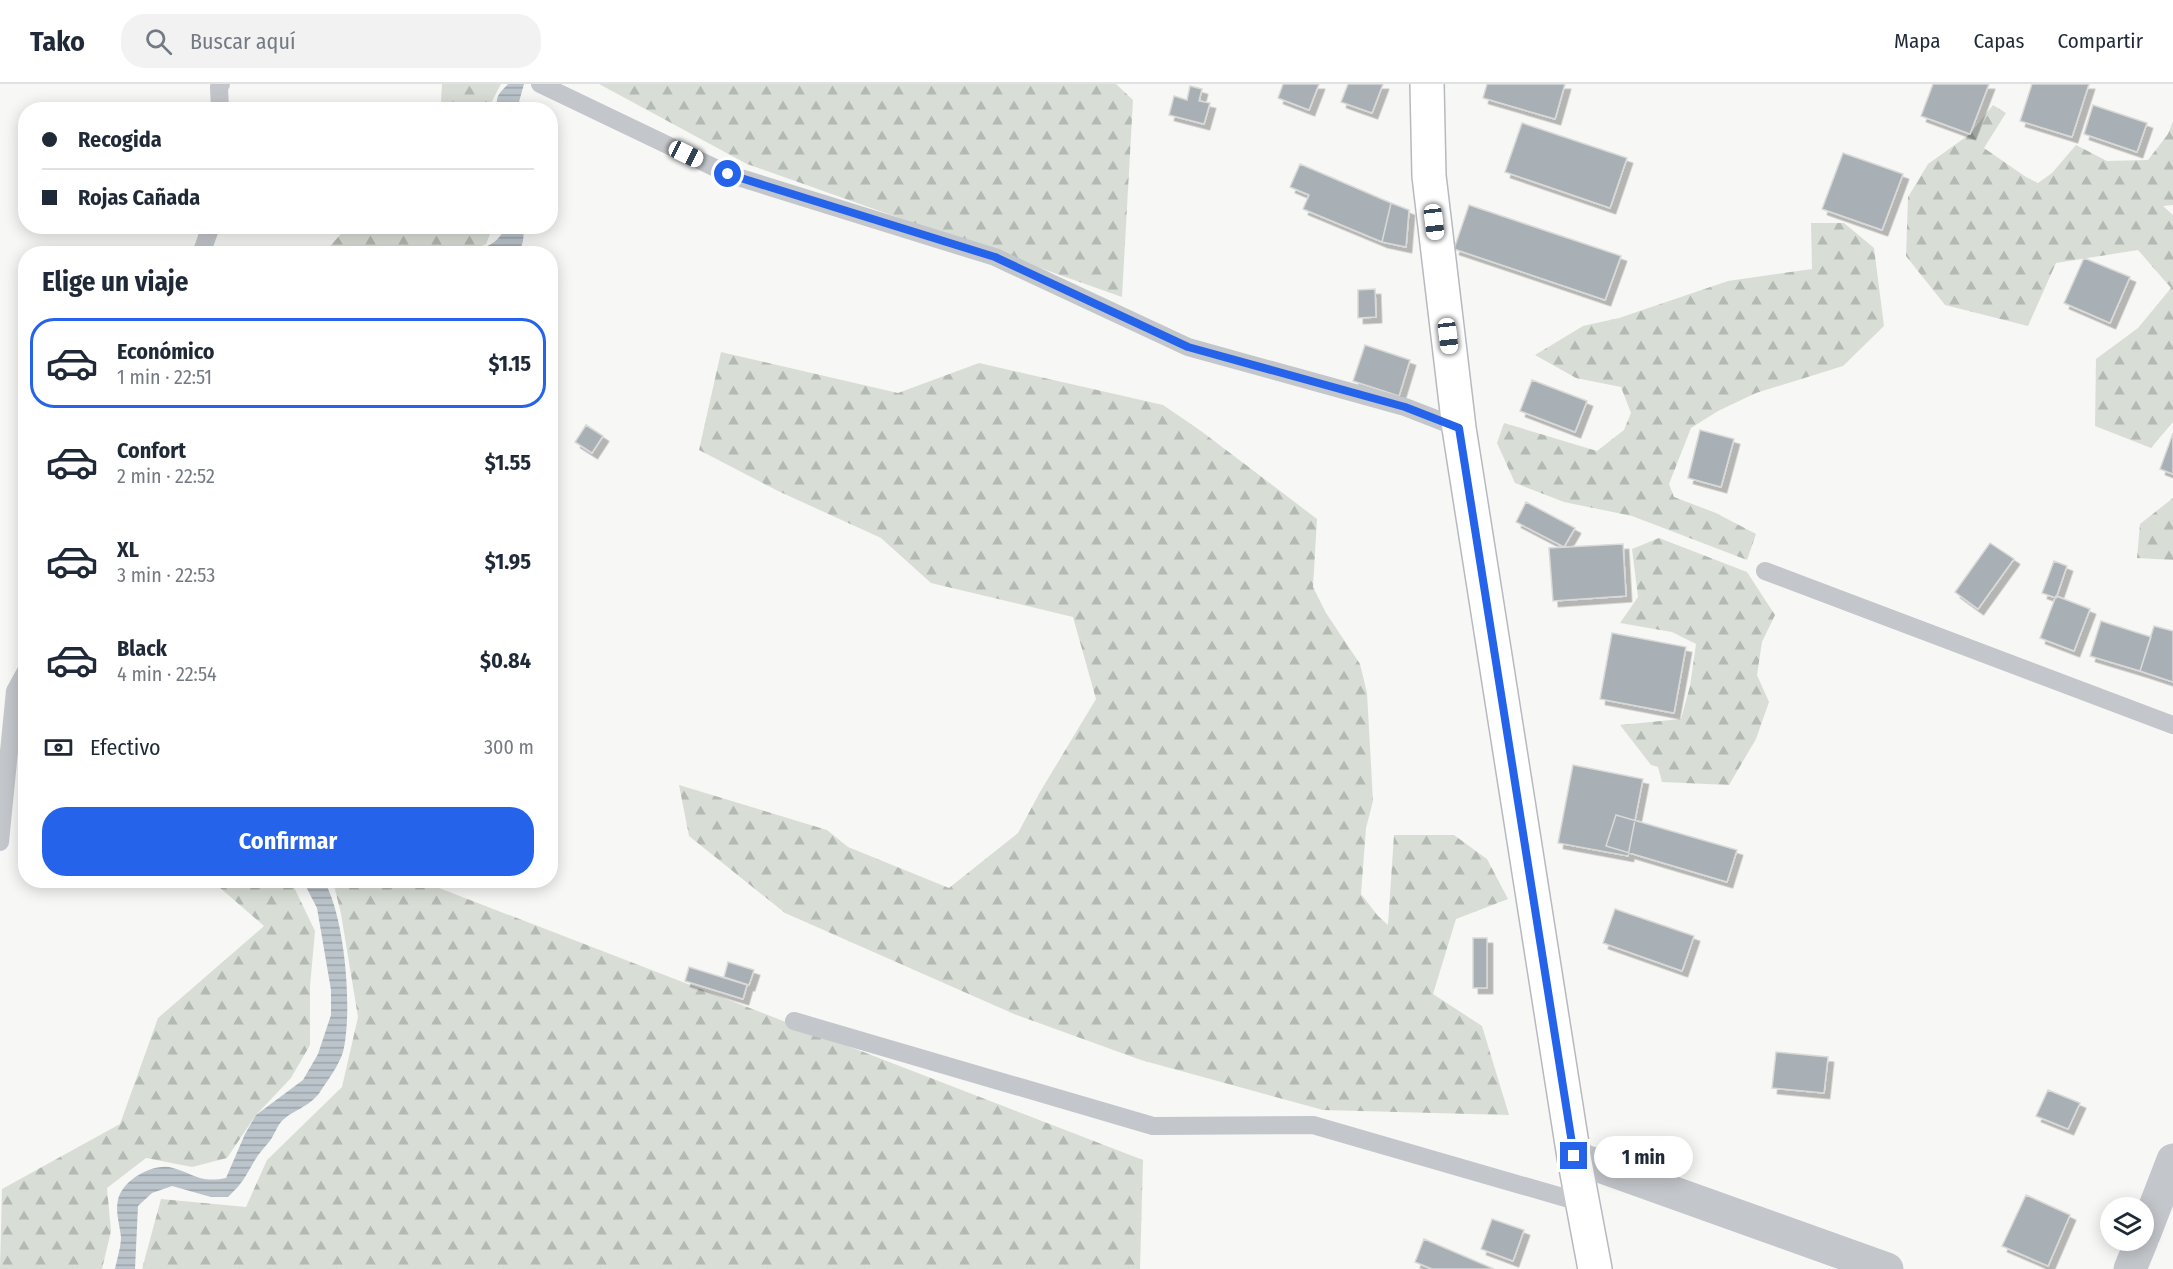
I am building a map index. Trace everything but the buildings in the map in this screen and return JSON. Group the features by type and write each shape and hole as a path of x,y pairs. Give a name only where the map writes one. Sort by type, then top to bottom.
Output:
{"main road":[{"path":"1427,84 1429,176 1459,428 1574,1156 1595,1269"}],"street":[{"path":"1574,1156 1887,1269"},
{"path":"2154,1209 2173,1160"},
{"path":"2130,1269 2137,1251"}],"lane":[{"path":"220,102 221,84"},
{"path":"540,84 728,174 995,257 1188,347 1405,407 1459,428"},
{"path":"1764,571 2173,725"},
{"path":"0,842 15,691 18,686"},
{"path":"794,1021 1153,1126 1313,1125 1583,1203"}],"green space":[{"path":"442,84 501,84 492,102 441,102"},
{"path":"599,84 1116,84 1133,100 1122,297 747,164"},
{"path":"1993,105 2006,113 1984,148 2038,183 2052,173 2076,145 2107,161 2148,160 2168,134 2173,121 2173,205 2163,206 2173,215 2173,422 2151,448 2095,426 2096,359 2138,328 2171,288 2138,250 2056,263 2028,326 1945,305 1906,256 1908,197 1928,164 1970,134"},
{"path":"1811,223 1844,223 1874,248 1884,326 1843,366 1756,393 1718,411 1691,428 1669,484 1674,497 1716,513 1756,534 1747,560 1632,516 1564,502 1515,483 1497,443 1504,423 1597,451 1624,430 1631,413 1621,387 1576,378 1535,355 1583,326 1619,318 1728,281 1812,269"},
{"path":"341,234 490,234 486,244 482,246 330,246"},
{"path":"721,352 898,393 979,363 1163,405 1317,519 1313,587 1326,613 1360,664 1367,693 1373,801 1366,828 1361,894 1388,925 1394,835 1454,835 1487,859 1508,899 1456,919 1433,994 1482,1026 1509,1115 1323,1110 1141,1060 1014,1014 785,913 689,836 679,785 827,830 848,847 949,888 1018,833 1096,699 1073,617 931,583 881,538 778,491 699,450"},
{"path":"2173,498 2173,560 2137,558 2140,524"},
{"path":"1659,538 1747,572 1775,615 1762,642 1757,675 1769,702 1756,739 1729,785 1662,782 1658,767 1651,765 1620,725 1681,719 1690,686 1696,644 1672,632 1620,623 1638,597 1632,549"},
{"path":"220,888 294,888 315,931 310,986 310,1045 291,1078 256,1115 227,1158 192,1167 146,1158 107,1188 111,1231 102,1269 0,1269 2,1189 120,1124 158,1018 264,926"},
{"path":"335,888 439,888 1143,1160 1140,1269 142,1269 161,1199 246,1207 267,1160 342,1087 358,1017"}],"shaded area":[{"path":"508,84 524,84 519,102 497,102 500,92"},
{"path":"501,234 524,234 521,246 487,246"},
{"path":"307,888 327,888 342,940 347,1013 346,1035 339,1062 316,1097 281,1122 243,1180 228,1197 211,1197 172,1186 152,1193 138,1206 135,1269 115,1269 121,1237 117,1204 126,1186 148,1170 165,1167 204,1179 226,1178 256,1115 303,1080 318,1054 331,1015 331,990 317,908"}],"route":[{"path":"728,174 995,257 1188,347 1405,407 1459,428 1574,1156"}]}
